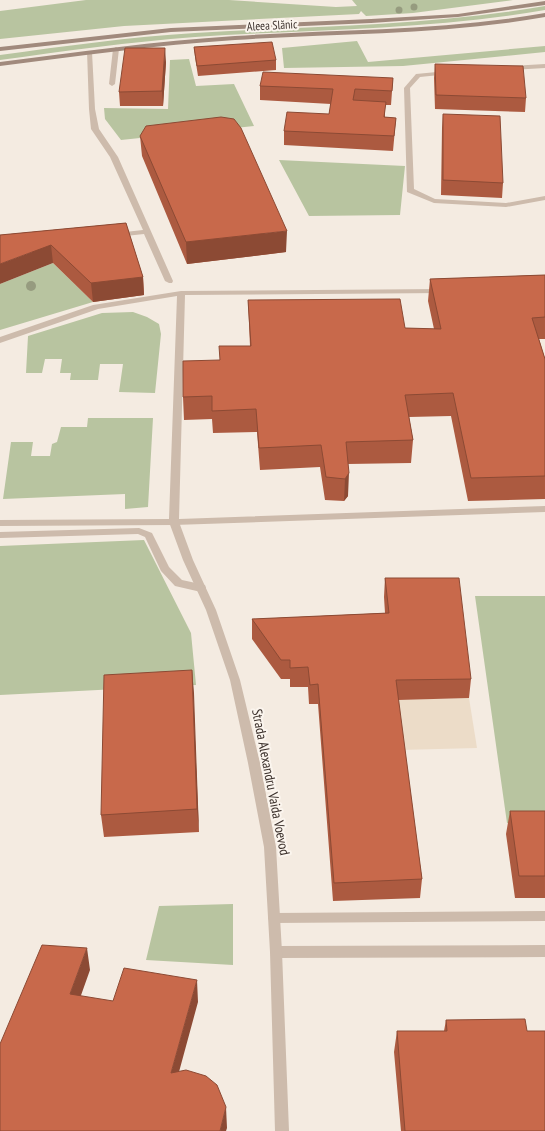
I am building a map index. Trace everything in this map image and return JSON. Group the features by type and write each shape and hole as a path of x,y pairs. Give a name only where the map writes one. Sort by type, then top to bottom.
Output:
{"main road":[{"name":"Aleea Slănic","path":"0,49 147,31 204,27 425,18 481,13 545,3"},
{"name":"Aleea Slănic","path":"0,64 89,52 210,39 425,30 545,15"}],"street":[{"path":"112,84 116,49"},
{"path":"89,52 94,129 114,157 169,281"},
{"path":"502,69 545,66"},
{"path":"457,72 418,75 407,88 410,190 434,201 506,205 545,198"},
{"path":"107,236 146,232"},
{"path":"0,340 96,308 181,293 452,291"},
{"path":"174,522 181,293"},
{"path":"0,523 174,522 545,509"},
{"name":"Strada Alexandru Vaida Voevod","path":"174,522 201,588 212,610 235,680 254,763 270,847 276,952 282,1131"},
{"path":"0,535 139,531 149,535 165,569 179,582 201,588"},
{"path":"274,918 545,916"},
{"path":"276,952 545,951"}],"green space":[{"path":"86,0 229,0 336,7 357,6 352,0 513,0 413,13 366,16 361,11 359,14 124,26 0,39 0,11"},
{"path":"545,6 545,10 458,22 195,37 122,44 0,60 0,55 146,37 458,18"},
{"path":"357,41 368,62 545,46 545,52 403,66 284,68 282,48"},
{"path":"189,59 196,86 234,84 254,126 121,140 105,119 104,108 168,109 170,60"},
{"path":"279,160 405,166 400,215 309,216"},
{"path":"53,263 93,302 0,330 0,284"},
{"path":"133,312 147,317 159,324 161,334 155,393 119,392 123,364 100,364 98,380 70,380 71,373 60,373 62,359 45,359 42,373 26,373 28,336 102,313"},
{"path":"88,418 153,418 148,507 125,509 125,494 3,499 11,442 33,442 31,456 50,456 52,444 57,442 61,427 87,427"},
{"path":"144,540 191,633 196,685 0,695 0,546"},
{"path":"475,596 545,596 545,822 507,823"},
{"path":"233,904 233,965 146,960 159,906"}],"shaded area":[{"path":"469,698 477,748 400,750 394,700"}],"building":[{"path":"272,42 276,60 197,66 194,47"},
{"path":"125,48 165,48 162,91 119,92"},
{"path":"435,64 523,66 526,98 436,95"},
{"path":"263,72 393,78 392,91 355,89 353,100 386,102 384,117 396,118 394,136 284,131 287,112 329,114 333,89 260,86"},
{"path":"443,114 500,116 503,183 443,180"},
{"path":"221,117 234,119 241,128 287,231 186,242 140,136 146,126"},
{"path":"126,223 143,277 91,283 51,245 0,264 0,235"},
{"path":"545,275 545,317 532,318 545,359 545,476 471,478 453,393 405,395 413,440 346,442 349,473 345,479 326,477 321,445 259,448 256,409 212,411 212,396 183,397 183,361 220,360 219,346 251,346 248,300 400,299 405,328 441,329 430,279"},
{"path":"385,578 459,578 471,679 396,680 422,879 334,883 318,684 310,685 308,667 290,668 290,660 281,660 252,619 389,613"},
{"path":"192,670 197,809 101,815 104,675"},
{"path":"510,811 545,811 545,876 519,876"},
{"path":"42,945 87,948 70,994 113,1001 124,968 197,980 171,1073 186,1070 206,1076 217,1085 226,1107 220,1131 0,1131 0,1044"},
{"path":"525,1019 527,1031 545,1031 545,1131 405,1131 397,1031 447,1031 446,1020"}]}
